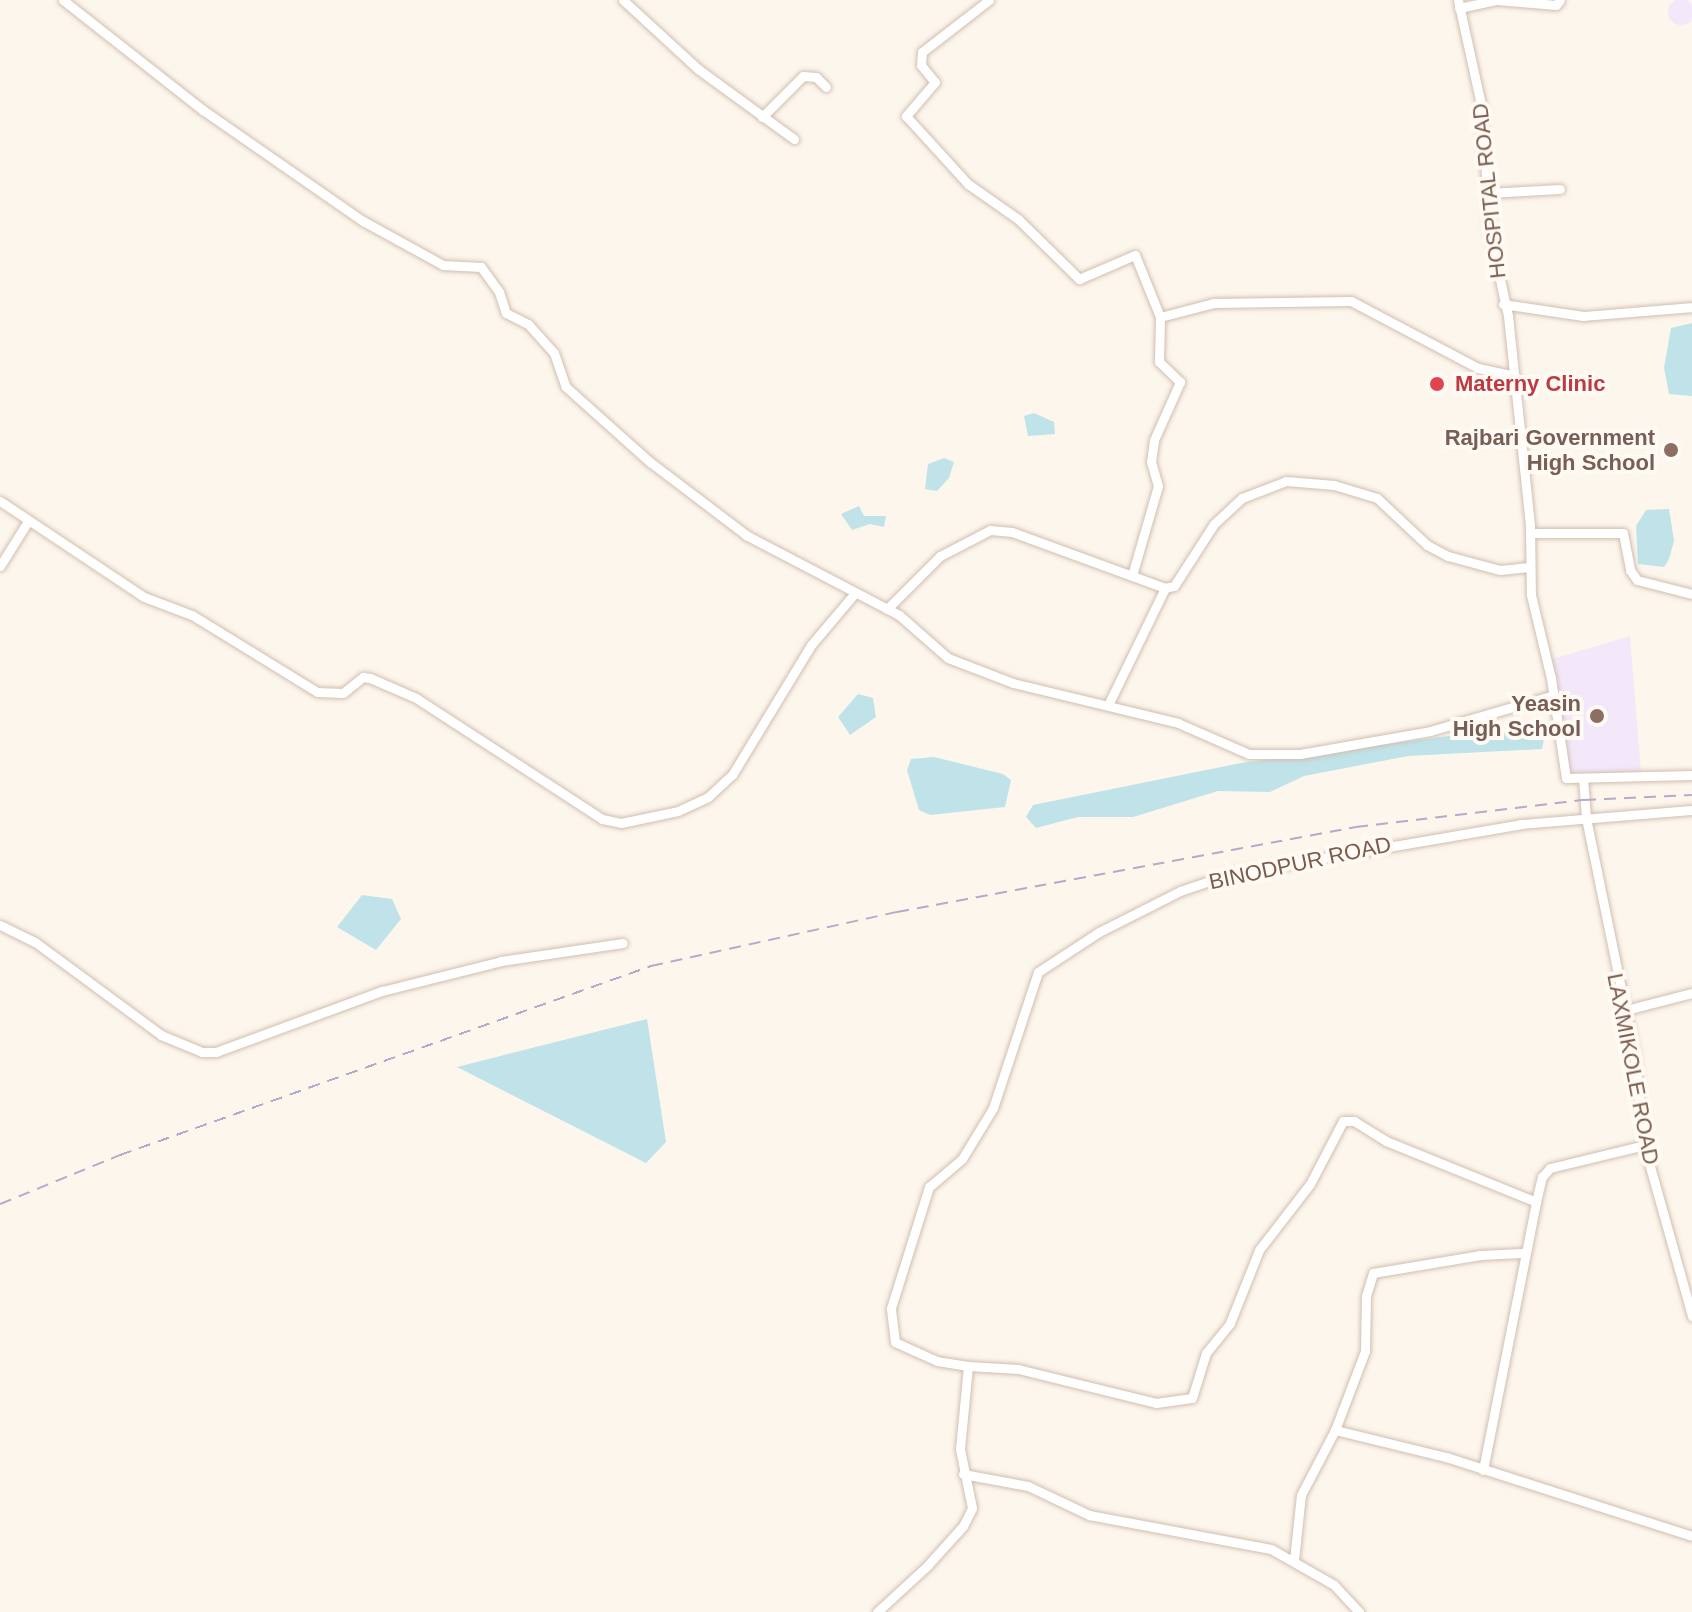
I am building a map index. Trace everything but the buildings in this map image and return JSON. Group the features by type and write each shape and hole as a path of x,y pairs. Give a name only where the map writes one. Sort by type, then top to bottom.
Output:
{"street":[{"path":"63,0 216,119 363,221 443,265 481,267 499,292 506,313 528,324 554,353 566,387 650,462 746,535 887,609 948,658 1013,683 1178,723 1249,754 1300,754 1430,731 1554,695"},
{"path":"623,0 698,69 794,139"},
{"path":"989,0 920,57 935,82 907,113 909,123 968,184 1018,219 1079,279 1124,256 1139,258 1160,317 1159,362 1180,382 1154,440 1151,462 1158,486 1133,572"},
{"path":"1458,4 1497,0 1556,5 1560,0"},
{"name":"HOSPITAL ROAD","path":"1458,4 1481,105 1488,193 1515,376 1530,533 1531,595 1554,695 1566,778 1583,778"},
{"path":"762,117 803,76 816,77 826,87"},
{"path":"1488,193 1560,189"},
{"path":"1160,317 1228,302 1351,301 1478,368 1515,376"},
{"path":"1503,304 1583,316 1692,307"},
{"path":"1108,705 1165,588 1180,580 1214,524 1242,498 1286,481 1334,485 1377,498 1427,545 1448,556 1500,570 1530,567"},
{"path":"0,501 144,597 192,615 317,692 343,693 363,677 370,678 416,698 602,819 621,823 678,811 708,797 732,775 811,645 855,593"},
{"path":"0,566 28,521"},
{"path":"887,609 940,556 990,530 1012,532 1133,572 1165,588"},
{"path":"1530,533 1623,533 1630,570 1637,580 1692,594"},
{"path":"1583,778 1692,775"},
{"name":"LAXMIKOLE ROAD","path":"1583,778 1586,818 1622,1011 1634,1051 1644,1145 1692,1316"},
{"path":"1586,818 1692,810"},
{"name":"BINODPUR ROAD","path":"968,1366 937,1361 895,1342 891,1308 929,1187 962,1159 993,1108 1038,972 1099,932 1180,891 1230,874 1423,838 1586,818"},
{"path":"0,925 35,942 161,1035 202,1052 216,1052 382,991 501,961 623,943"},
{"path":"1622,1011 1692,996"},
{"path":"877,1612 963,1526 972,1508 963,1474 968,1366 1018,1369 1144,1402 1192,1398 1206,1353 1230,1323 1259,1250 1310,1184 1343,1121 1354,1121 1386,1141 1536,1202"},
{"path":"1483,1470 1520,1295 1522,1253 1542,1177 1550,1168 1644,1145"},
{"path":"1294,1560 1301,1495 1335,1430 1365,1351 1366,1296 1373,1273 1480,1255 1522,1253"},
{"path":"1335,1430 1483,1470 1692,1536"},
{"path":"963,1474 1028,1486 1089,1515 1234,1541 1294,1560 1334,1585 1359,1612"}],"shaded area":[{"path":"1681,-1 1690,3 1694,12 1690,21 1681,25 1672,21 1668,12 1672,3"},
{"name":"Yeasin High School","path":"1630,636 1641,772 1566,776 1549,660"}],"water":[{"path":"1692,323 1692,396 1669,394 1664,368 1671,328"},
{"path":"1034,413 1054,422 1055,434 1028,436 1024,416"},
{"path":"944,458 954,462 949,478 937,491 925,489 928,464"},
{"path":"859,506 864,516 886,516 884,527 870,524 852,530 841,514"},
{"path":"1669,509 1674,541 1669,559 1664,567 1638,564 1636,526 1646,510"},
{"path":"858,694 873,698 876,717 850,735 838,717"},
{"path":"1525,726 1545,735 1542,749 1408,756 1304,776 1270,792 1218,791 1133,817 1078,817 1036,828 1026,817 1033,805 1241,763"},
{"path":"934,757 1003,774 1011,780 1005,807 930,815 919,810 907,770 911,759"},
{"path":"362,895 392,899 401,919 376,950 337,927"},
{"path":"647,1019 666,1142 646,1163 457,1067"}],"railway":[{"path":"0,1204 120,1155 651,966 897,912 1356,827 1584,800 1692,795"}],"place":[{"name":"Materny Clinic","path":"1437,384"},
{"name":"Rajbari Government High School","path":"1671,450"},
{"name":"Yeasin High School","path":"1597,716"}]}
